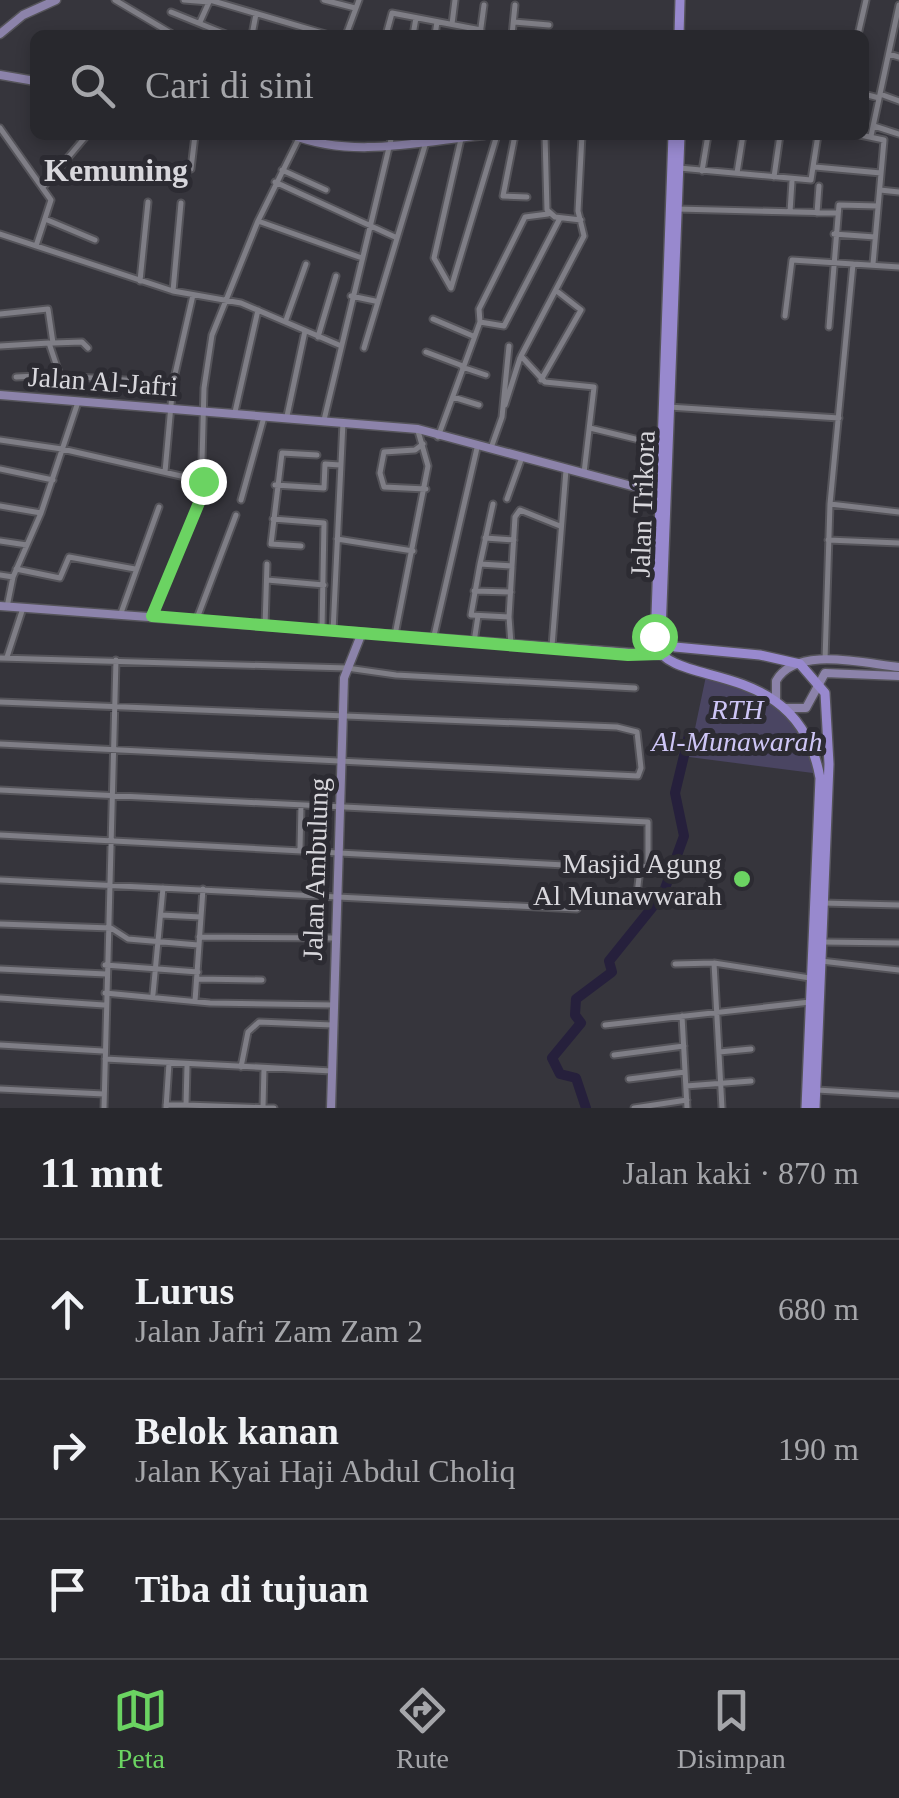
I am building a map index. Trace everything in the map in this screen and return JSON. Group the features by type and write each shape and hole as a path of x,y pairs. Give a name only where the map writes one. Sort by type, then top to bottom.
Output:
{"main road":[{"path":"683,0 683,30"},
{"name":"Jalan Trikora","path":"660,654 654,636 669,407 679,168 676,140"},
{"name":"Jalan Trikora","path":"676,140 658,493 660,622 666,642 800,664"},
{"path":"660,654 754,687 780,704 816,754 820,778 822,942 806,1108"},
{"path":"800,664 819,681 828,702 810,1002 815,1108"}],"street":[{"path":"0,34 22,15 56,0"},
{"path":"116,0 166,30"},
{"path":"184,0 210,1 312,30"},
{"path":"324,0 355,8"},
{"path":"348,30 359,0"},
{"path":"452,24 455,0"},
{"path":"859,30 866,0"},
{"path":"200,22 210,1"},
{"path":"480,30 484,5"},
{"path":"513,30 515,5"},
{"path":"872,264 884,140 871,136 899,6"},
{"path":"171,12 217,30"},
{"path":"387,30 392,13 473,30"},
{"path":"253,30 256,14"},
{"path":"413,30 416,18"},
{"path":"435,30 436,22"},
{"path":"514,22 549,25"},
{"path":"889,54 899,57"},
{"path":"0,76 30,80"},
{"path":"869,95 899,101"},
{"path":"874,126 899,134"},
{"path":"0,128 51,200 36,248"},
{"path":"44,186 83,140"},
{"path":"191,169 194,140"},
{"path":"152,616 201,498 206,368 224,299 275,182 300,140"},
{"path":"315,140 344,147 390,140 426,140 406,218 375,301 364,348"},
{"path":"324,420 390,140"},
{"path":"464,140 434,258 451,288 495,140"},
{"path":"514,140 503,196 527,197"},
{"path":"545,140 548,214"},
{"path":"490,450 521,356 558,292 584,236 582,140"},
{"path":"702,171 707,140"},
{"path":"736,173 742,140"},
{"path":"774,176 779,140"},
{"path":"679,168 811,180 818,140"},
{"path":"815,167 881,173"},
{"path":"282,170 326,190"},
{"path":"790,212 792,180"},
{"path":"275,182 370,222 396,238"},
{"path":"817,213 819,186"},
{"path":"880,190 899,192"},
{"path":"140,281 148,202"},
{"path":"173,292 180,203"},
{"path":"829,327 837,213 842,203 878,206"},
{"path":"677,209 837,213"},
{"path":"438,437 480,322 478,312 525,218 548,214 581,220"},
{"path":"480,322 504,326 560,218"},
{"path":"44,219 95,240"},
{"path":"258,221 362,258"},
{"path":"0,234 173,292 224,299 258,310 339,345"},
{"path":"834,234 875,236"},
{"path":"785,316 792,260 899,267"},
{"path":"286,320 306,264"},
{"path":"825,660 830,504 854,264"},
{"path":"318,337 336,276"},
{"path":"541,380 581,310 558,292"},
{"path":"165,472 173,383 193,294"},
{"path":"351,296 375,301"},
{"path":"0,314 48,309 58,375"},
{"path":"234,412 258,310"},
{"path":"433,319 474,336"},
{"path":"287,416 306,330"},
{"path":"0,346 82,342 88,348"},
{"path":"502,416 509,346"},
{"path":"426,352 486,375"},
{"path":"521,356 541,380 594,387 584,475"},
{"path":"16,377 58,375 173,383"},
{"name":"Jalan Al-Jafri","path":"0,395 418,429 521,460 658,493"},
{"path":"452,396 478,405"},
{"path":"78,401 41,514 4,606 395,638 660,654"},
{"path":"669,407 839,418"},
{"path":"242,500 264,414"},
{"path":"333,632 343,422"},
{"path":"590,428 660,445"},
{"path":"395,638 426,489 428,466 418,429"},
{"path":"0,440 62,449 203,481"},
{"path":"423,444 407,452 384,452 380,480 384,487 426,489"},
{"path":"433,640 477,448"},
{"path":"301,546 271,544 276,485 282,453 318,455"},
{"path":"507,499 521,460"},
{"path":"276,485 324,488 325,464 340,466"},
{"path":"0,469 53,480"},
{"path":"552,649 566,470"},
{"path":"493,504 469,612 510,617"},
{"path":"830,504 899,512"},
{"path":"0,506 41,514"},
{"path":"121,613 159,507"},
{"path":"511,644 515,517 520,510 560,526"},
{"path":"196,621 236,515"},
{"path":"273,518 322,520 322,632"},
{"path":"485,538 514,540"},
{"path":"337,540 413,551"},
{"path":"828,540 899,543"},
{"path":"0,542 26,545"},
{"path":"0,575 60,578 70,557 135,569"},
{"path":"264,628 267,564"},
{"path":"480,564 512,566"},
{"path":"266,580 324,585"},
{"path":"474,590 511,592"},
{"path":"23,608 3,658 347,668 396,675 635,688"},
{"path":"474,642 478,615"},
{"name":"Jalan Ambulung","path":"331,1108 342,715 347,668 361,635"},
{"path":"104,1108 116,660"},
{"path":"899,667 825,660 800,664 779,675 780,704 806,708 821,675 838,671 899,676"},
{"path":"0,702 618,727 637,732 640,775 0,744"},
{"path":"0,790 649,822 648,865 640,870 111,838 0,835"},
{"path":"300,849 301,804"},
{"path":"637,894 640,870"},
{"path":"0,880 577,909"},
{"path":"154,994 163,887"},
{"path":"196,1001 203,888"},
{"path":"823,903 899,905"},
{"path":"161,914 201,917"},
{"path":"0,924 106,928 128,939 158,942 336,938"},
{"path":"822,942 899,943"},
{"path":"821,961 899,970"},
{"path":"674,964 714,962 811,979"},
{"path":"714,962 722,1108"},
{"path":"105,965 262,980"},
{"path":"0,969 106,974"},
{"path":"105,992 196,1001 333,1005"},
{"path":"0,998 104,1005"},
{"path":"606,1025 810,1002"},
{"path":"634,1108 687,1104 682,1016"},
{"path":"241,1067 248,1032 259,1022 332,1025"},
{"path":"0,1046 103,1051"},
{"path":"614,1054 684,1046"},
{"path":"718,1052 751,1049"},
{"path":"104,1059 332,1071"},
{"path":"169,1063 166,1106 274,1108"},
{"path":"186,1105 187,1065"},
{"path":"264,1068 264,1108"},
{"path":"629,1079 685,1072"},
{"path":"686,1086 752,1081"},
{"path":"0,1089 104,1094"},
{"path":"815,1090 899,1094"}],"green space":[{"name":"RTH Al-Munawarah","path":"706,676 761,698 792,720 804,734 813,773 689,757"}],"waterway":[{"path":"586,1108 576,1078 560,1074 552,1058 581,1023 575,1015 576,999 612,972 609,961 663,894 684,836 675,793 689,735"}],"place":[{"name":"Masjid Agung Al Munawwarah","path":"742,879"}],"district":[{"name":"Kemuning","path":"116,170"}],"route":[{"path":"203,481 201,498 152,616 628,655 660,654 654,636"}]}
